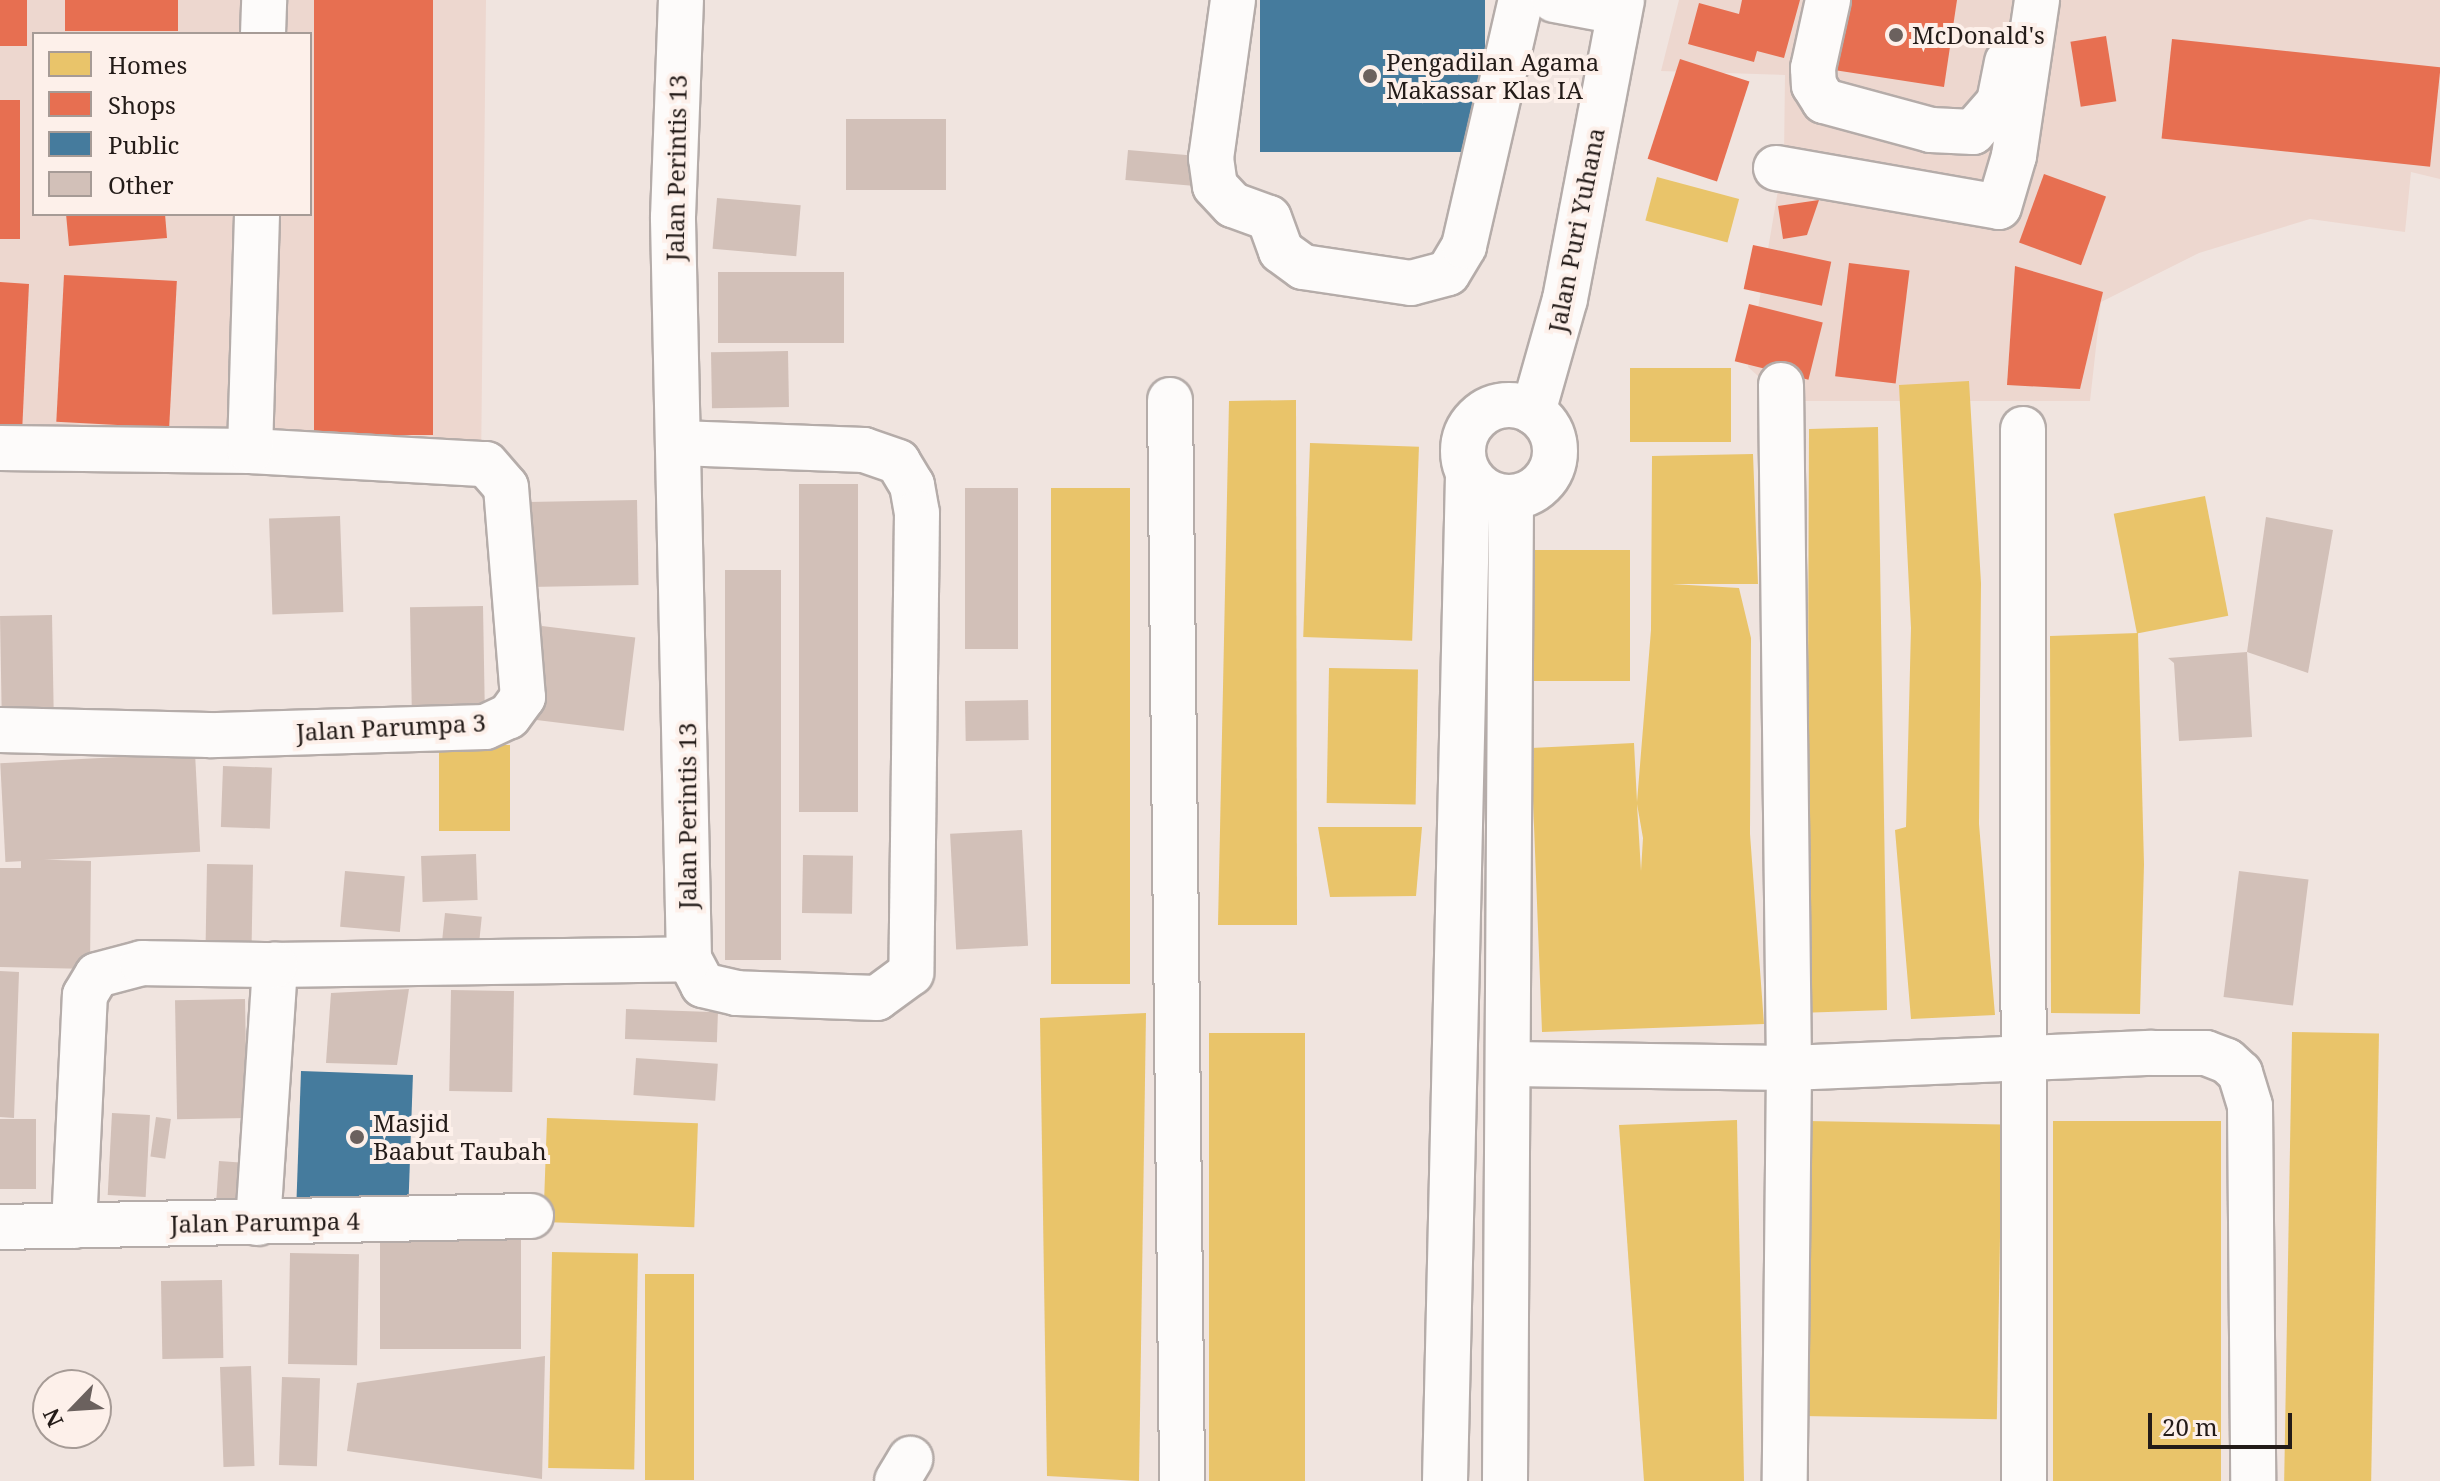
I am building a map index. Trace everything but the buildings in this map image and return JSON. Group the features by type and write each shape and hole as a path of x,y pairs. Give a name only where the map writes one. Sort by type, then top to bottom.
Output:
{"street":[{"path":"263,32 264,0"},
{"name":"Jalan Perintis 13","path":"681,0 673,217 689,959"},
{"path":"1233,0 1211,158 1215,186 1233,205 1269,218 1281,251 1303,267 1411,283 1448,273 1464,246 1521,0"},
{"path":"1554,0 1620,6"},
{"path":"1828,0 1813,68 1814,85 1824,101 1931,130 1973,132 1999,102 2016,0"},
{"path":"1776,168 1999,207 2014,156 2037,0"},
{"name":"Jalan Puri Yuhana","path":"1533,412 1565,299 1620,6"},
{"path":"250,451 257,216"},
{"path":"1781,385 1789,1068 1785,1481"},
{"path":"1170,400 1182,1481"},
{"path":"1445,1481 1468,474 1462,448 1472,423 1507,405 1533,412 1551,431 1555,457 1545,481 1511,498 1479,487 1468,474"},
{"path":"2023,429 2024,1481"},
{"path":"74,1226 85,995 97,975 142,963 275,965 689,959 703,985 737,993 877,998 911,973 917,513 912,485 898,462 864,450 679,443"},
{"name":"Jalan Parumpa 3","path":"0,448 250,451 475,460 500,475 510,513 523,697 509,716 485,727 209,735 0,730"},
{"path":"1505,1481 1511,1064 1511,498"},
{"path":"258,1223 275,965"},
{"path":"1511,1064 1789,1068 2206,1053 2240,1073 2250,1106 2253,1481"},
{"name":"Jalan Parumpa 4","path":"0,1227 531,1216"},
{"path":"1452,1218 1509,1224"}],"shaded area":[{"path":"0,0 486,0 481,469 0,446"},
{"path":"1679,0 2440,0 2440,179 2411,172 2405,232 2310,219 2199,253 2101,302 2090,401 1786,401 1748,367 1784,155 1785,75 1661,71"}],"place":[{"name":"McDonald's","path":"1896,35"},
{"name":"Pengadilan Agama Makassar Klas IA","path":"1370,76"},
{"name":"Masjid Baabut Taubah","path":"357,1137"}]}
